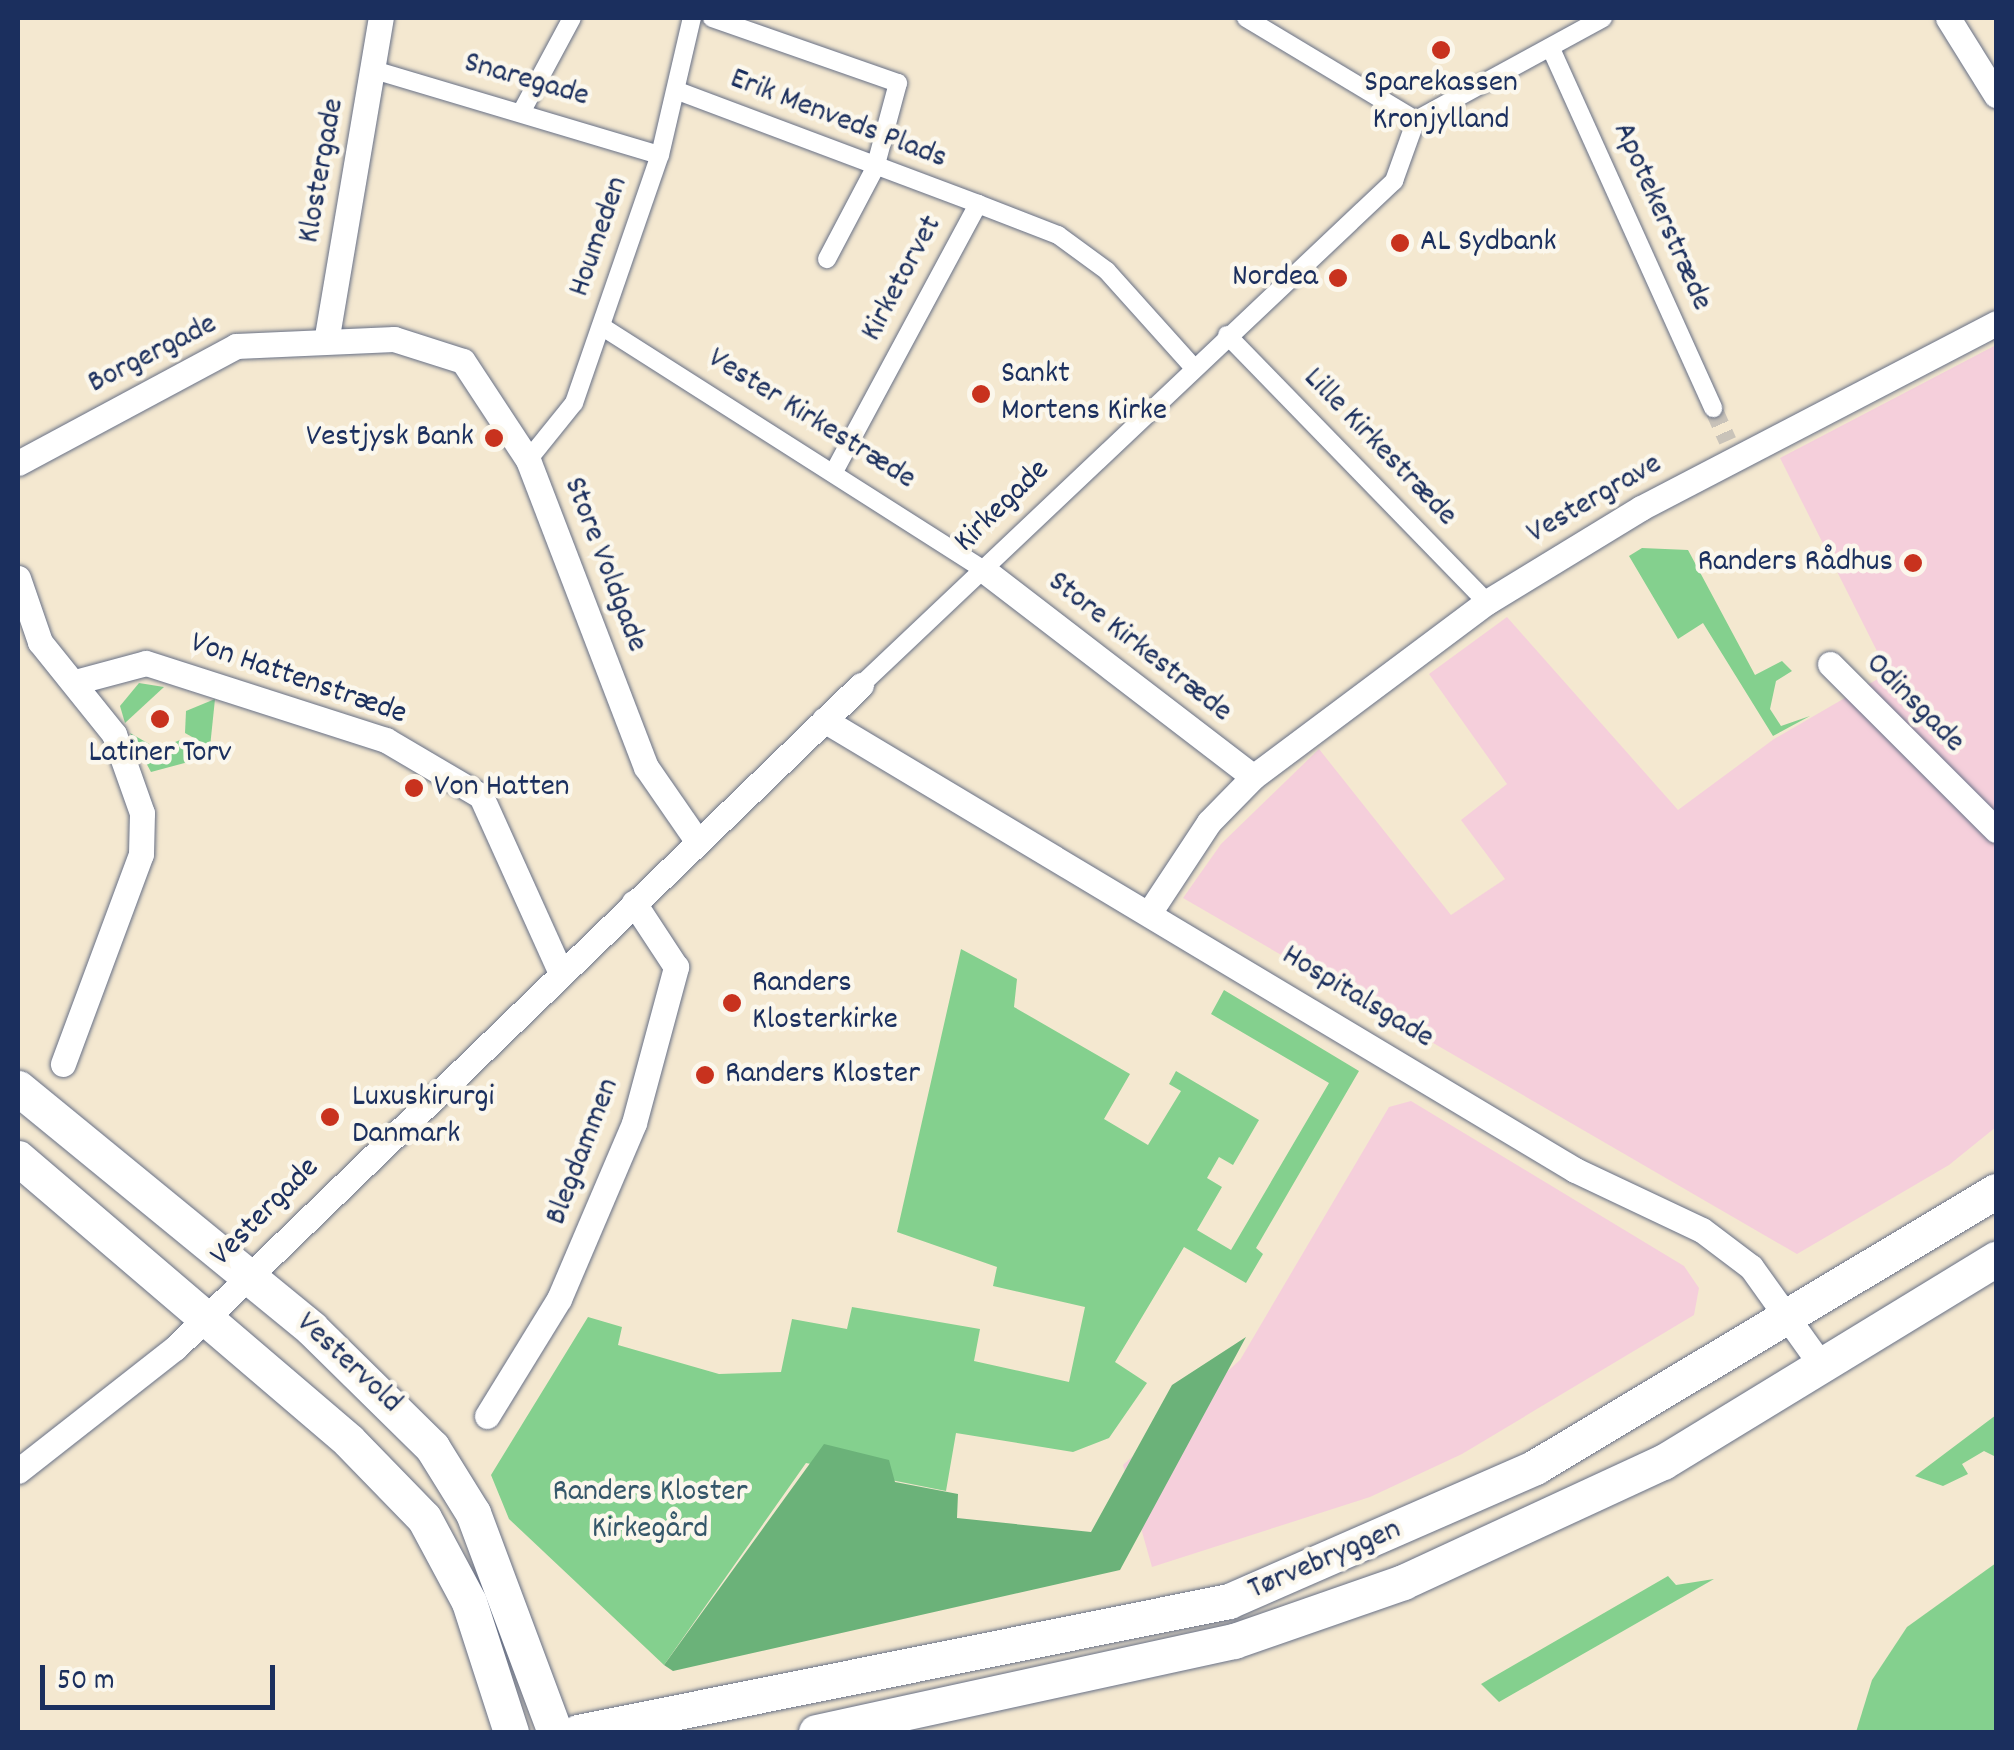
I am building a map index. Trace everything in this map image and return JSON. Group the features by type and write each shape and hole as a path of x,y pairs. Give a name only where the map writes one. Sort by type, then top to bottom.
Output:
{"main road":[{"name":"Vestervold","path":"18,1088 248,1276 432,1446 478,1527 555,1732"},
{"name":"Vestervold","path":"18,1158 424,1518 469,1602 512,1732"},
{"name":"Tørvebryggen","path":"578,1732 1229,1602 1535,1466 1996,1191"},
{"name":"Tørvebryggen","path":"816,1732 1234,1641 1403,1582 1663,1462 1996,1260"}],"street":[{"name":"Klostergade","path":"327,336 381,18"},
{"path":"523,109 572,18"},
{"name":"Houmeden","path":"528,460 574,403 660,154 678,91 692,18"},
{"path":"712,18 898,83 875,168 827,259"},
{"path":"1246,18 1416,120 1552,51 1603,18"},
{"path":"1948,18 1996,95"},
{"name":"Apotekerstræde","path":"1552,51 1713,408"},
{"name":"Snaregade","path":"374,70 523,109 660,154"},
{"name":"Erik Menveds Plads","path":"678,91 978,204"},
{"name":"Kirkegade","path":"698,842 986,570 1192,367 1394,181 1416,120"},
{"name":"Kirketorvet","path":"836,468 978,204 1058,236 1106,271 1192,367"},
{"name":"Vestergrave","path":"1151,910 1208,822 1253,777 1488,602 1732,449 1996,323"},
{"name":"Vester Kirkestræde","path":"601,326 836,468 986,570"},
{"name":"Store Voldgade","path":"327,336 394,339 463,361 528,460 646,766 698,842"},
{"name":"Borgergade","path":"18,463 236,346 327,336"},
{"name":"Lille Kirkestræde","path":"1228,336 1488,602"},
{"name":"Store Kirkestræde","path":"986,570 1253,777"},
{"path":"18,578 40,642 114,734 142,813 141,854 63,1064"},
{"name":"Von Hattenstræde","path":"75,682 146,664 386,740 481,796 559,969"},
{"name":"Odinsgade","path":"1830,664 1996,830"},
{"name":"Hospitalsgade","path":"824,720 1151,910 1575,1170 1702,1230 1751,1267 1822,1366"},
{"path":"634,903 698,842"},
{"name":"Vestergade","path":"18,1471 204,1319 559,969 634,903"},
{"name":"Blegdammen","path":"487,1416 559,1299 634,1124 676,967 634,903"}],"shaded area":[{"path":"1996,345 1996,1127 1949,1165 1797,1254 1183,898 1221,844 1319,749 1451,915 1505,879 1461,820 1507,784 1429,674 1507,617 1678,810 1774,739 1888,673 1780,458"},
{"path":"1411,1101 1684,1266 1699,1288 1694,1315 1462,1454 1370,1497 1152,1567 1123,1465 1240,1360 1389,1107"}],"green space":[{"path":"1642,548 1688,550 1755,675 1782,661 1792,671 1776,681 1770,709 1781,726 1810,716 1773,736 1703,623 1678,639 1629,556"},
{"path":"139,683 164,687 125,723 120,706"},
{"path":"215,699 210,747 185,733 186,711"},
{"path":"130,733 158,749 180,740 192,761 151,772"},
{"name":"Randers Kloster Kirkegård","path":"961,949 1017,979 1014,1007 1130,1074 1104,1119 1148,1145 1181,1091 1169,1084 1176,1071 1259,1120 1233,1165 1219,1157 1207,1178 1222,1187 1197,1230 1231,1250 1329,1083 1211,1014 1224,990 1359,1071 1256,1248 1263,1254 1246,1283 1184,1247 1115,1362 1147,1383 1109,1438 1073,1452 956,1433 946,1491 806,1463 664,1665 509,1519 491,1475 588,1317 622,1327 618,1345 719,1374 781,1372 792,1319 847,1329 852,1307 980,1329 974,1361 1069,1382 1085,1307 993,1286 997,1267 897,1232"},
{"path":"1246,1337 1120,1570 673,1671 664,1665 824,1444 889,1460 895,1482 958,1494 957,1518 1091,1532 1172,1385"},
{"path":"1996,1415 1996,1457 1984,1451 1962,1464 1968,1474 1943,1486 1915,1476"},
{"path":"1996,1563 1996,1732 1856,1732 1872,1680 1907,1627"},
{"path":"1668,1576 1676,1585 1714,1579 1499,1702 1481,1684"}],"tunnel":[{"path":"1713,408 1728,441"}],"place":[{"name":"Sparekassen Kronjylland","path":"1441,50"},
{"name":"AL Sydbank","path":"1400,243"},
{"name":"Nordea","path":"1338,278"},
{"name":"Sankt Mortens Kirke","path":"981,394"},
{"name":"Vestjysk Bank","path":"494,438"},
{"name":"Randers Rådhus","path":"1913,563"},
{"name":"Latiner Torv","path":"160,719"},
{"name":"Von Hatten","path":"414,788"},
{"name":"Randers Klosterkirke","path":"732,1003"},
{"name":"Randers Kloster","path":"705,1075"},
{"name":"Luxuskirurgi Danmark","path":"330,1117"}]}
